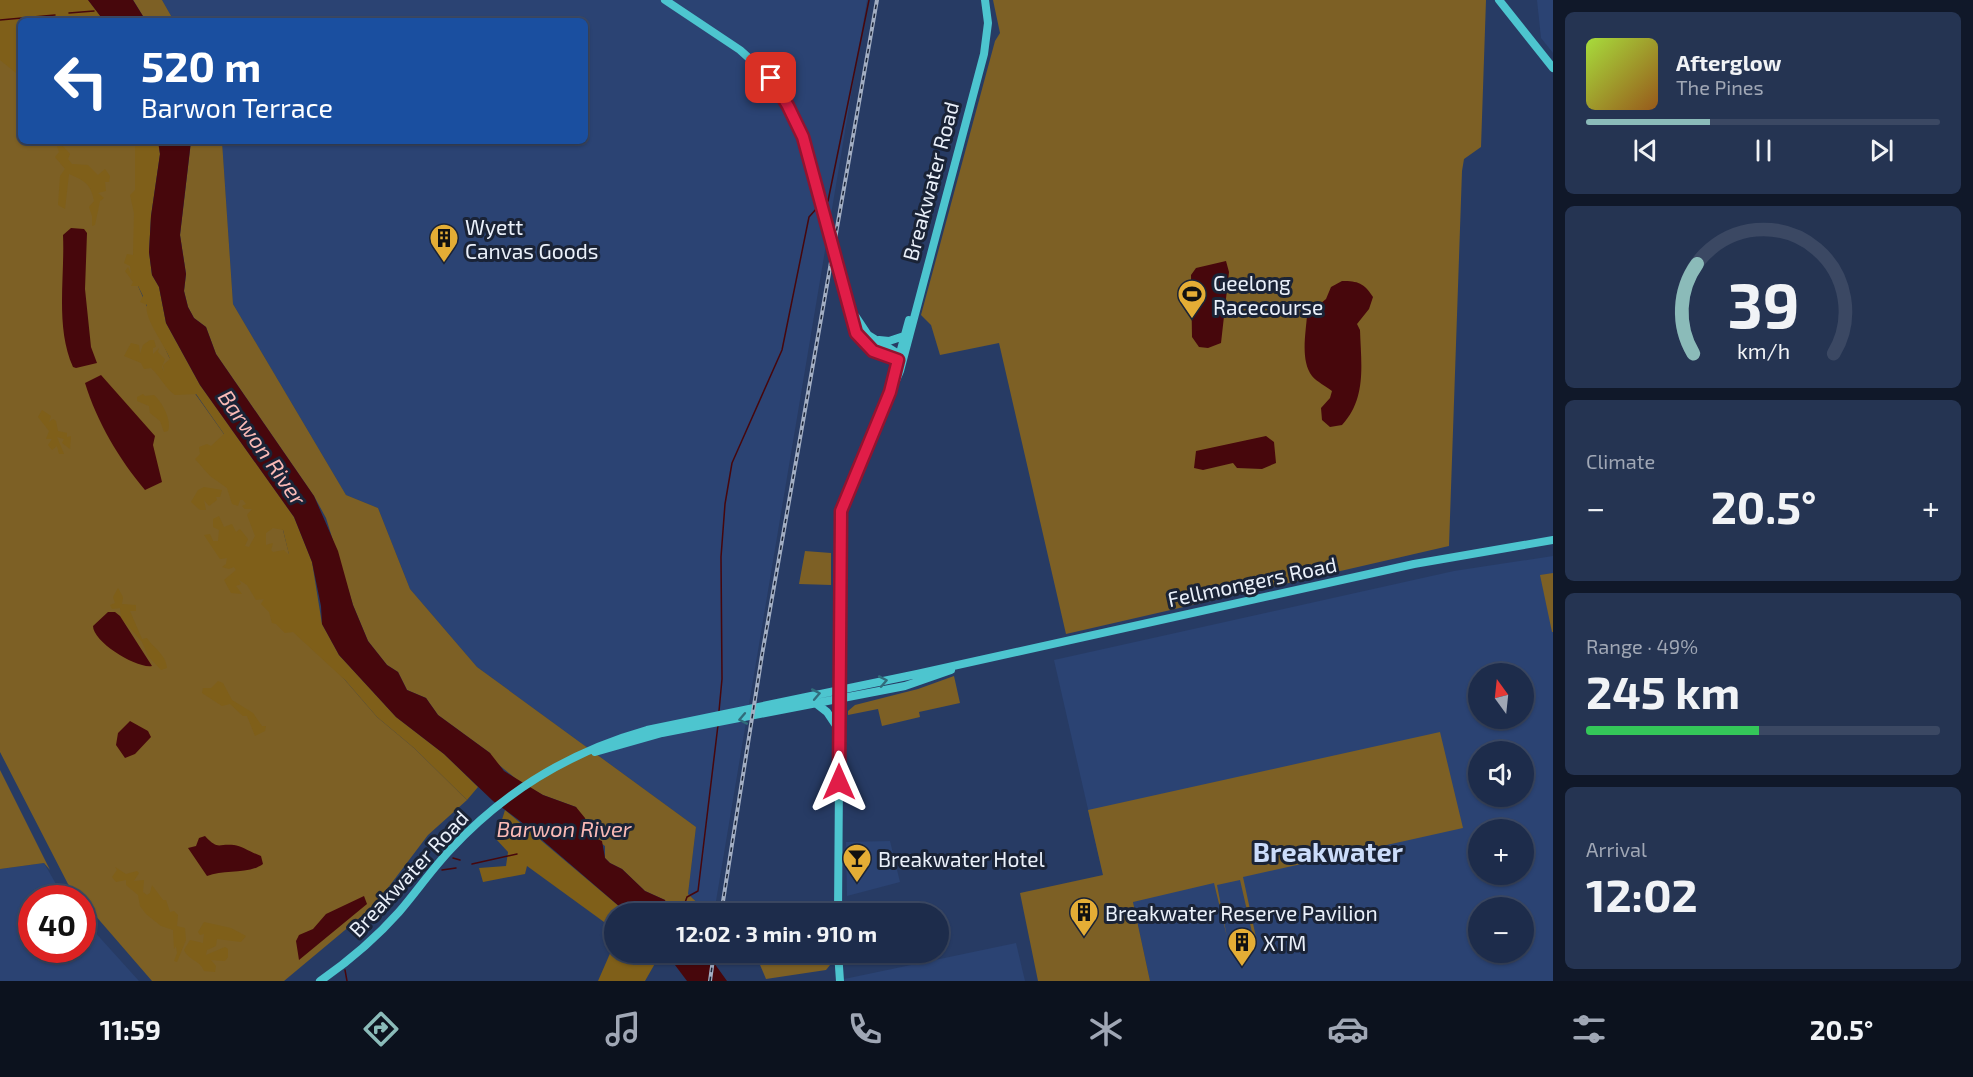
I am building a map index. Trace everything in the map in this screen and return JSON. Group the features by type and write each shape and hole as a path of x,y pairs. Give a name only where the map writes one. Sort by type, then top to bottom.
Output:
{"main road":[{"path":"665,0 740,50 771,78 803,137 855,329 861,340 875,352 899,363"},
{"name":"Breakwater Road","path":"910,323 984,54 988,23 985,0"},
{"path":"1499,0 1553,68"},
{"path":"851,308 869,336 899,363"},
{"path":"899,363 903,336 910,323"},
{"path":"838,903 841,511 891,388 910,323"},
{"path":"869,336 885,341 903,336"},
{"name":"Fellmongers Road","path":"838,690 1405,566 1553,540"},
{"name":"Fellmongers Road","path":"839,700 905,686 944,674 960,665"},
{"name":"Breakwater Road","path":"320,981 381,931 443,857 475,825 513,794 552,770 587,751 625,736 838,690"},
{"name":"Breakwater Road","path":"552,770 601,750 639,738 839,700"},
{"path":"818,705 839,730"},
{"path":"839,963 840,981"}],"shaded area":[{"path":"0,0 88,0 102,18 18,18 18,144 138,144 138,286 169,357 241,458 283,530 293,570 287,613 377,717 414,748 467,800 428,835 375,905 284,981 152,981 96,916 96,885 68,884 0,752"},
{"path":"0,0 88,0 102,18 18,18 18,75 0,60"},
{"path":"133,0 162,0 172,18 144,18"},
{"path":"162,0 867,0 716,903 697,903 688,894 696,827 477,667 410,589 378,508 346,495 233,304 222,144 588,144 588,18 172,18"},
{"name":"Geelong Racecourse","path":"993,0 1486,0 1481,147 1464,159 1462,171 1449,546 1066,634 999,343 940,355 931,325 921,315 995,41 1000,33"},
{"path":"1537,0 1553,0 1553,53 1541,38"},
{"path":"135,144 158,144 160,154 151,216 149,252 152,275 159,287 166,323 200,385 294,517 312,562 322,624 339,655 396,717 444,754 478,787 467,800 414,748 377,717 345,680 293,632 285,633 272,623 269,612 261,604 264,599 256,600 247,585 239,580 241,584 236,586 242,594 231,593 224,580 236,570 234,567 229,569 222,567 226,564 227,558 220,559 204,535 210,534 213,541 218,541 219,530 213,527 213,519 219,516 224,527 232,524 236,532 240,529 248,539 245,546 249,547 255,536 247,515 252,509 245,509 242,506 246,504 243,500 240,500 238,506 232,504 227,488 210,476 195,459 200,454 199,447 207,444 211,446 224,434 196,394 175,395 151,368 144,369 141,363 124,356 131,343 139,345 140,354 143,345 154,340 156,347 153,348 153,354 159,348 158,352 165,359 162,367 164,372 163,365 170,359 148,317 147,305 140,302 143,296 138,286 131,286 133,282 125,271 128,267 131,274 130,266 124,263 127,254 133,255 134,213 130,195 135,190","holes":["273,528 283,530 289,555 284,550 273,552 271,550 273,543 266,545 266,533"]},
{"path":"191,144 222,144 233,304 346,495 378,508 410,589 477,667 696,827 688,894 697,903 666,903 665,900 645,891 622,869 605,858 605,846 591,836 576,807 543,795 521,783 493,760 490,753 438,715 426,698 407,690 398,672 387,665 368,641 353,605 326,518 314,496 216,354 206,327 194,318 188,307 184,291 186,274 180,235"},
{"path":"62,145 70,154 68,159 72,164 88,165 98,175 105,169 110,176 109,182 105,182 106,191 98,193 104,198 100,201 95,225 92,226 89,207 94,201 93,195 86,183 78,178 69,174 65,209 58,205 60,176 65,169 55,157 59,152 57,146"},
{"path":"143,394 145,396 154,395 160,402 166,412 168,431 164,432 160,421 150,413 149,406 137,401 137,397"},
{"path":"42,410 51,416 49,422 53,419 56,421 58,431 67,433 67,437 71,436 70,449 62,443 64,439 57,437 64,454 59,454 57,446 52,450 48,445 52,439 46,439 49,431 38,417"},
{"path":"204,487 222,490 220,497 216,497 217,500 209,506 204,500 206,510 200,510 191,502 198,490"},
{"path":"805,551 831,553 831,585 799,584"},
{"path":"1553,556 1553,981 1150,981 1133,902 1103,875 1054,660 1454,571"},
{"path":"1553,573 1553,632 1552,632 1540,575"},
{"path":"118,588 123,597 122,604 136,605 136,611 130,611 142,639 147,638 164,659 167,668 161,670 148,656 142,642 121,618 120,608 112,609 110,605 115,603 113,597"},
{"path":"954,676 960,703 919,712 920,717 882,726 878,709 848,715 848,711 855,705 918,689"},
{"path":"218,681 223,683 232,700 253,713 262,726 266,726 265,731 255,736 247,716 243,716 230,704 222,706 202,693 203,688 211,688"},
{"path":"1440,732 1463,828 1243,877 1257,942 1229,948 1228,942 1231,947 1254,941 1240,880 1217,885 1227,937 1214,883 1133,902 1150,981 1038,981 1020,893 1103,875 1088,810"},
{"path":"0,770 50,870 44,863 0,869"},
{"path":"505,810 615,903 604,903 604,922 527,866 525,874 483,882 479,868 506,866 508,852 496,839"},
{"path":"890,841 900,882 847,896 846,842"},
{"path":"44,863 56,885 18,885 18,963 96,963 96,933 139,981 0,981 0,869"},
{"path":"115,867 126,874 137,871 139,873 134,881 144,880 143,892 147,895 150,893 152,885 163,900 166,900 170,912 174,911 178,915 177,926 185,928 186,940 177,962 174,961 177,953 176,946 174,949 173,930 161,926 146,914 140,906 138,895 126,885 126,880 116,882 112,877 117,870"},
{"path":"204,922 231,928 246,936 241,942 217,939 216,946 207,950 206,955 225,947 228,949 228,957 225,961 211,960 216,966 215,972 204,971 200,964 188,956 184,950 190,940 203,943 204,934 200,935 198,932"},
{"path":"1016,943 1025,981 832,981 921,963 949,963 949,957"},
{"path":"606,963 655,963 645,981 598,981"},
{"path":"759,963 830,963 826,970 766,979"}],"water":[{"path":"88,0 133,0 144,18 102,18"},
{"name":"Barwon River","path":"158,144 191,144 180,235 186,274 184,291 188,307 194,318 206,327 216,354 314,496 338,551 353,605 368,641 387,665 398,672 407,690 426,698 438,715 490,753 504,771 543,795 576,807 585,818 591,836 602,841 605,858 622,869 645,891 665,900 666,903 615,903 520,821 493,801 444,754 396,717 339,655 322,624 321,606 312,562 294,517 200,385 166,323 159,287 152,275 149,252 151,216 160,154"},
{"path":"71,228 84,229 87,233 85,289 91,347 97,363 76,368 73,367 67,352 62,319 63,235"},
{"path":"1226,261 1229,272 1221,343 1208,348 1199,347 1192,337 1191,275 1196,268"},
{"path":"1342,281 1360,284 1373,297 1369,309 1357,324 1360,330 1361,380 1356,404 1342,425 1330,427 1322,420 1321,408 1330,398 1332,391 1314,378 1308,370 1305,338 1307,315 1326,299 1331,287"},
{"path":"101,375 155,436 153,445 162,482 145,490 126,466 110,440 85,383"},
{"path":"1266,436 1274,442 1276,463 1262,469 1237,468 1233,463 1203,470 1194,468 1196,451"},
{"path":"108,612 115,612 120,616 152,666 145,666 127,659 100,639 93,626"},
{"path":"130,721 148,731 151,737 135,754 125,758 116,745 118,733"},
{"path":"205,836 216,845 237,846 261,856 263,864 250,870 207,876 188,848 196,846 199,838"},
{"path":"364,896 367,904 299,960 296,941 299,935 313,929 326,914"},
{"path":"674,963 714,963 727,981 687,981"}],"waterway":[{"path":"828,201 869,0"},
{"path":"69,13 94,11"},
{"path":"22,18 55,15"},
{"path":"0,20 18,18"},
{"path":"719,711 722,679 721,557 725,504 732,463 782,350 809,217 817,208"},
{"path":"685,903 687,897 698,891 718,725"},
{"path":"472,864 517,854"},
{"path":"453,858 460,860"},
{"path":"442,870 456,868"},
{"path":"345,970 347,981"}],"railway":[{"path":"723,903 762,655 877,0"},
{"path":"710,981 712,963"}],"place":[{"name":"Wyett Canvas Goods","path":"444,264"},
{"name":"Geelong Racecourse","path":"1192,320"},
{"name":"Breakwater Hotel","path":"857,884"},
{"name":"Breakwater Reserve Pavilion","path":"1084,938"},
{"name":"XTM","path":"1242,968"}],"district":[{"name":"Breakwater","path":"1328,851"}],"route":[{"path":"771,78 803,137 856,333 873,351 898,360 890,392 842,506 840,517 839,782"}]}
